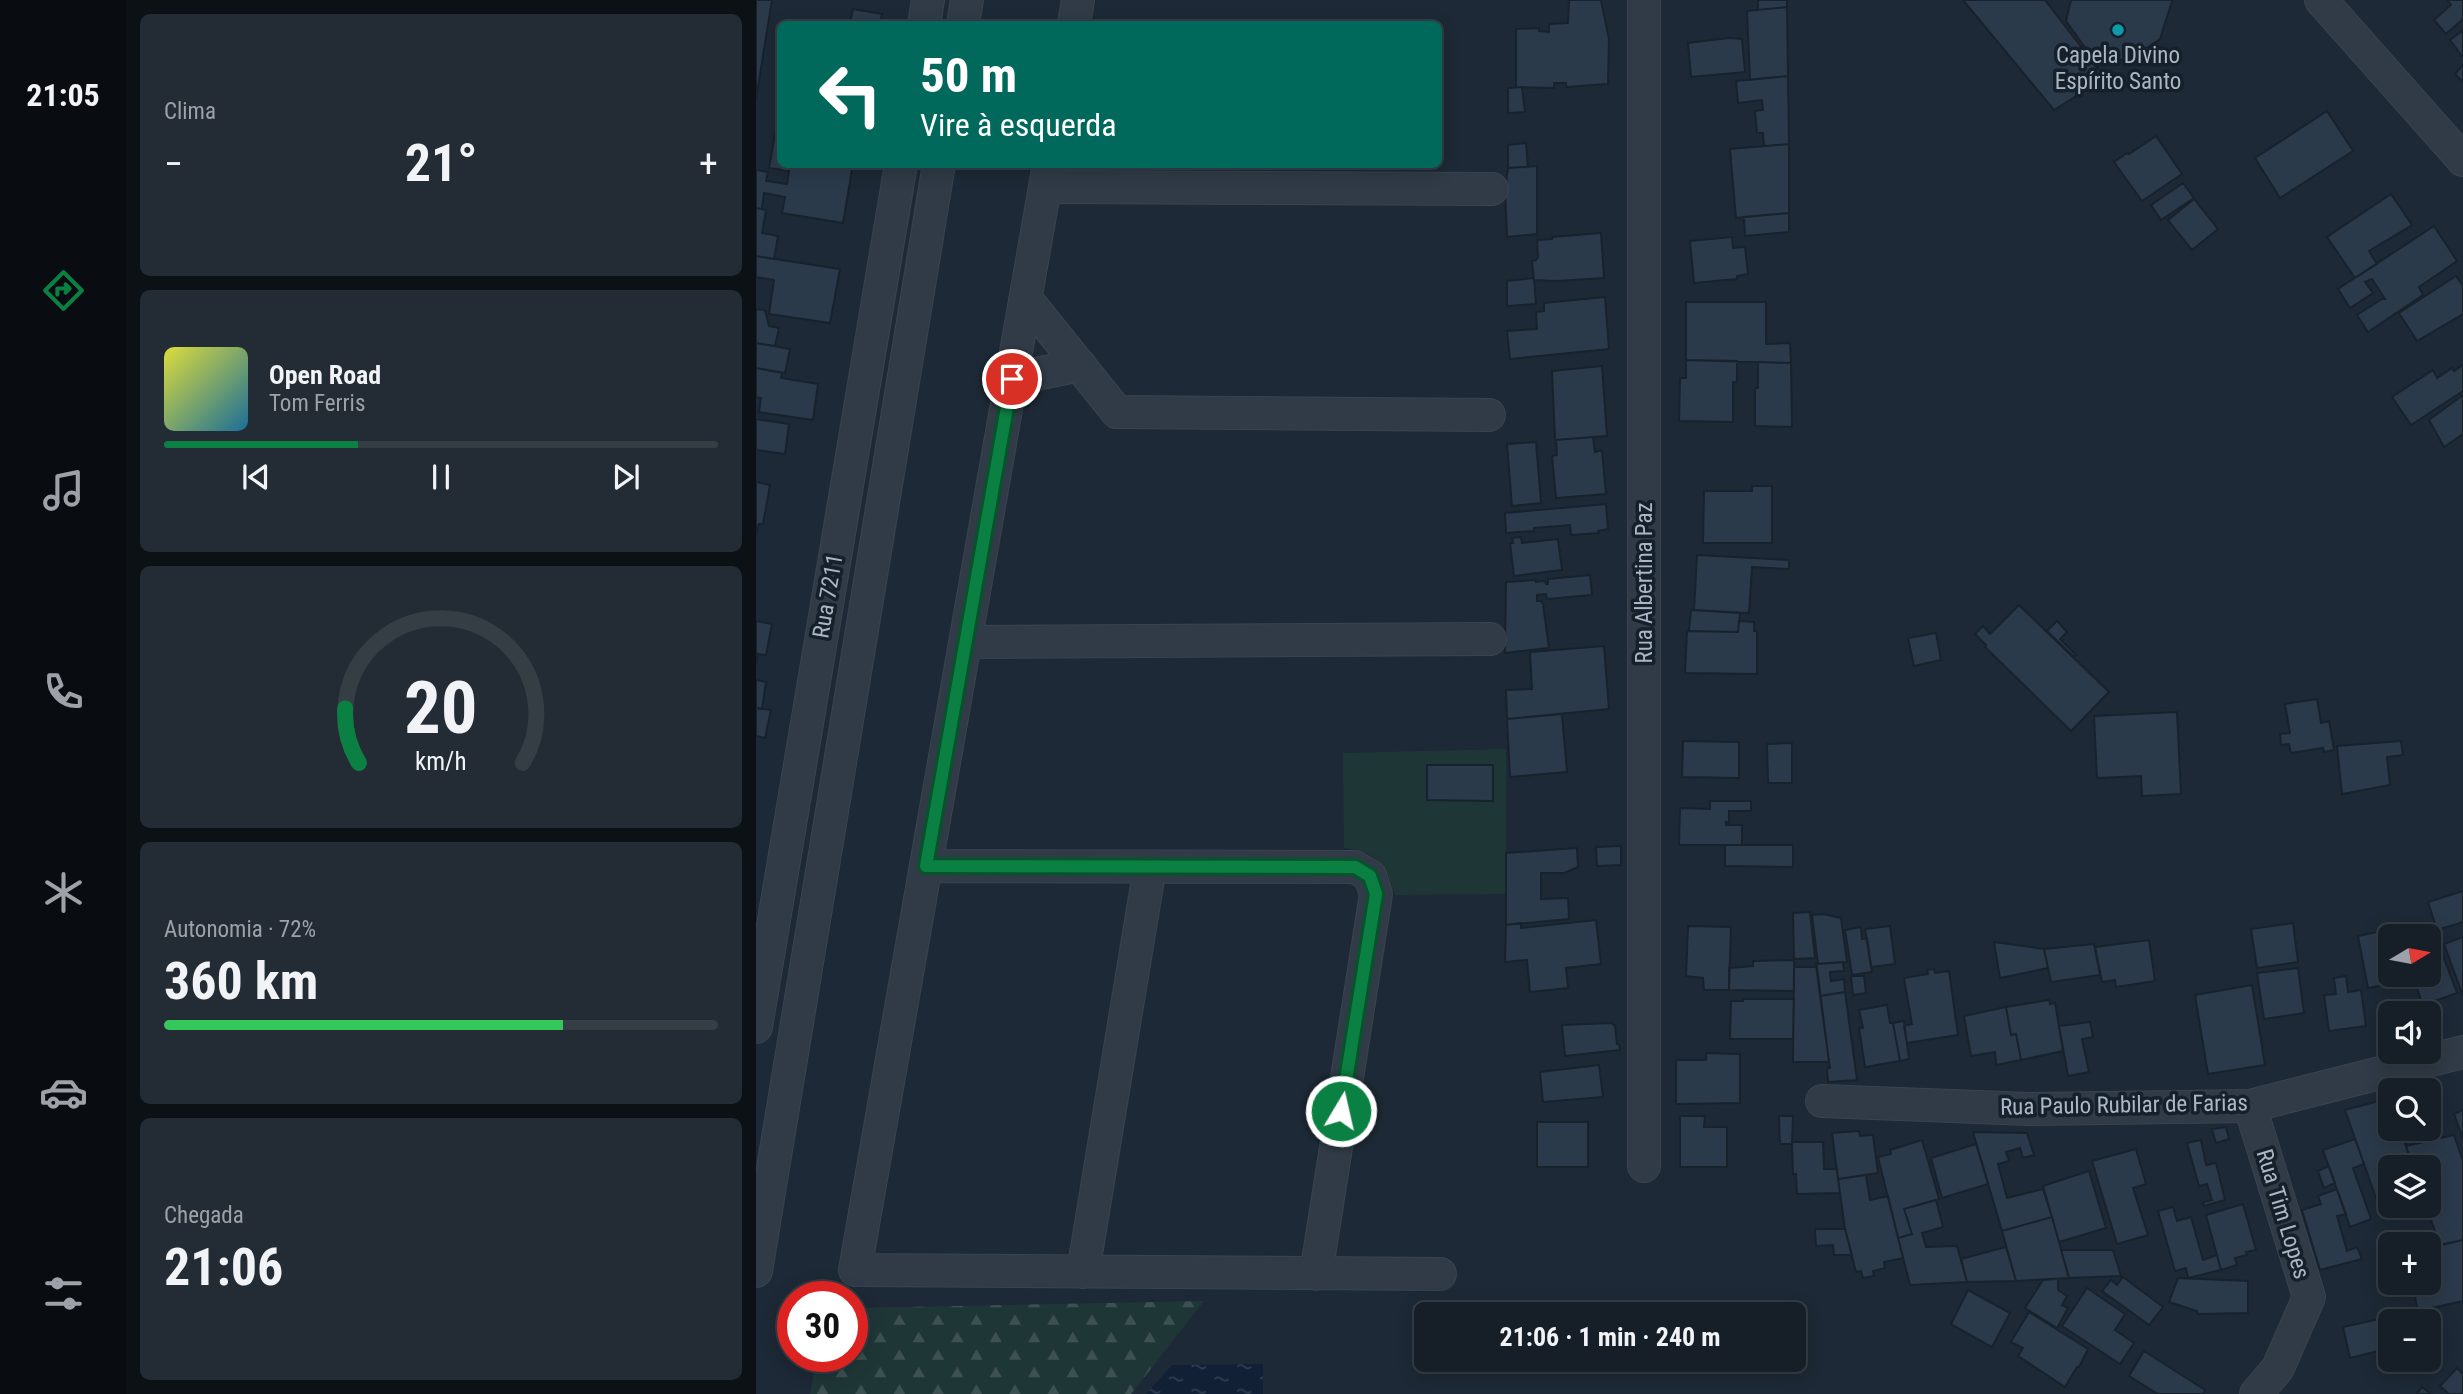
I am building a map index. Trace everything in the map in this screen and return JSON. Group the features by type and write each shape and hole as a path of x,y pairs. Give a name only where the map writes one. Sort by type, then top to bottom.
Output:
{"street":[{"path":"924,21 928,0"},
{"path":"964,21 967,0"},
{"path":"1074,21 1078,0"},
{"name":"Rua Albertina Paz","path":"1644,0 1644,1166"},
{"path":"2321,0 2463,160"},
{"name":"Rua 7211","path":"756,1027 900,168"},
{"path":"756,1270 938,168"},
{"path":"1440,1274 855,1270 1047,176 1492,189"},
{"path":"1026,299 1117,412 1489,415"},
{"path":"1012,379 1080,365"},
{"path":"966,642 1490,639"},
{"path":"926,866 1355,867 1370,876 1376,894 1315,1274"},
{"path":"1083,1272 1150,867"},
{"name":"Rua Paulo Rubilar de Farias","path":"1822,1101 2029,1109 2250,1106 2463,1052"},
{"name":"Rua Tim Lopes","path":"2250,1106 2309,1297 2278,1368 2256,1394"}],"green space":[{"path":"1506,749 1506,894 1395,895 1388,875 1378,861 1365,852 1344,848 1343,753"},
{"path":"1204,1301 1131,1394 810,1394 814,1372 868,1372 868,1308"}],"water":[{"path":"1263,1364 1263,1394 1146,1394 1172,1365"}],"building":[{"path":"756,0 772,0 756,99"},
{"path":"1569,0 1601,0 1609,39 1608,84 1566,87 1566,83 1554,83 1554,88 1516,87 1516,29 1539,28 1539,31 1549,32 1549,24 1568,23"},
{"path":"1758,0 1787,0 1787,7 1758,10"},
{"path":"1963,0 2045,0 2105,78 2054,110"},
{"name":"Capela Divino Espírito Santo","path":"2071,0 2172,1 2160,39 2127,61 2089,53 2066,21"},
{"path":"2447,0 2463,0 2463,19 2446,34 2434,20 2451,5"},
{"path":"1787,7 1788,76 1750,80 1747,11"},
{"path":"853,9 882,14 881,21 851,21"},
{"path":"2463,30 2463,56 2462,56 2450,40"},
{"path":"1742,39 1745,72 1691,77 1688,43"},
{"path":"2463,65 2463,82 2455,74"},
{"path":"1788,76 1789,144 1764,146 1763,133 1757,133 1755,111 1763,110 1762,100 1738,103 1736,81"},
{"path":"1522,87 1525,112 1508,113 1508,88"},
{"path":"2327,111 2353,151 2280,198 2255,158"},
{"path":"775,134 777,168 852,168 843,223 782,213 785,197 764,193 762,209 756,208 756,170 768,172 766,181 787,184 789,171 769,168"},
{"path":"2156,136 2182,174 2142,201 2114,162"},
{"path":"1526,143 1528,167 1508,168 1508,145"},
{"path":"1789,144 1789,213 1736,218 1730,149"},
{"path":"1537,166 1537,234 1507,237 1505,191 1508,168"},
{"path":"2183,183 2194,198 2161,220 2151,205"},
{"path":"2391,194 2412,225 2369,251 2377,264 2355,278 2327,237"},
{"path":"2194,199 2218,229 2192,250 2168,220"},
{"path":"756,208 766,210 762,233 778,236 774,259 756,256"},
{"path":"1789,213 1789,232 1745,236 1744,217"},
{"path":"2434,226 2457,261 2419,287 2423,295 2368,332 2357,315 2385,299 2372,279 2365,282 2373,293 2350,308 2338,289"},
{"path":"1601,233 1604,278 1534,280 1532,261 1538,257 1537,240"},
{"path":"1732,237 1733,248 1745,247 1748,274 1737,276 1737,279 1694,283 1690,241"},
{"path":"756,256 840,269 830,323 769,314 774,280 756,277"},
{"path":"2456,276 2463,286 2463,314 2417,341 2399,313"},
{"path":"1534,278 1536,304 1507,306 1507,281"},
{"path":"1605,297 1609,349 1510,359 1507,331 1537,329 1536,312 1544,311 1544,303"},
{"path":"1686,302 1766,302 1766,344 1790,343 1791,363 1686,360"},
{"path":"756,309 765,310 769,326 779,328 775,346 756,343"},
{"path":"756,343 790,349 785,373 756,368"},
{"path":"1686,360 1737,361 1737,382 1733,382 1733,422 1679,421 1680,378 1686,378"},
{"path":"1758,362 1791,363 1792,427 1755,426"},
{"path":"2463,365 2463,391 2411,425 2392,397 2433,370 2437,378 2452,368 2454,371"},
{"path":"1602,366 1607,436 1555,440 1552,371"},
{"path":"756,368 782,373 781,378 818,384 813,420 759,412 761,398 756,397"},
{"path":"2463,395 2463,434 2444,447 2429,420"},
{"path":"756,419 789,424 785,454 756,450"},
{"path":"1593,437 1595,452 1602,450 1606,494 1556,498 1552,456 1557,455 1556,440"},
{"path":"1536,442 1541,503 1512,506 1507,444"},
{"path":"756,482 770,485 763,524 759,524 756,535"},
{"path":"1752,486 1772,486 1772,543 1703,543 1704,491 1752,491"},
{"path":"1606,504 1608,529 1598,531 1599,533 1571,535 1570,525 1506,533 1505,513"},
{"path":"1521,537 1522,543 1558,539 1562,570 1514,576 1510,543 1513,543 1512,538"},
{"path":"1697,555 1789,560 1789,569 1752,567 1749,613 1694,610"},
{"path":"1590,575 1592,595 1547,599 1546,594 1537,595 1537,601 1543,604 1549,648 1505,653 1506,582 1536,580 1548,584 1548,579"},
{"path":"2019,605 2109,692 2071,731 1975,634 1983,626 1990,634"},
{"path":"1691,610 1740,613 1738,632 1689,631"},
{"path":"756,621 772,624 766,655 758,654 756,665"},
{"path":"1739,621 1754,622 1754,631 1757,631 1757,674 1685,673 1687,631 1738,632"},
{"path":"2057,621 2067,632 2060,639 2076,655 2074,657 2047,631"},
{"path":"1936,633 1941,660 1914,666 1908,638"},
{"path":"1604,646 1609,709 1507,719 1506,690 1532,689 1530,652"},
{"path":"756,680 766,682 762,709 756,708"},
{"path":"2317,699 2321,723 2329,721 2334,750 2324,752 2323,748 2291,753 2289,744 2281,745 2280,734 2290,733 2285,704"},
{"path":"756,708 771,710 765,738 756,736"},
{"path":"2177,712 2181,794 2142,796 2141,776 2097,778 2094,716"},
{"path":"1562,714 1567,772 1510,777 1507,719"},
{"path":"1683,741 1739,742 1739,778 1682,777"},
{"path":"2401,741 2403,755 2387,757 2390,785 2342,794 2337,746"},
{"path":"1792,743 1792,783 1768,783 1767,744"},
{"path":"1427,765 1493,765 1493,801 1427,800"},
{"path":"1710,801 1751,801 1751,811 1729,811 1729,823 1726,822 1726,825 1742,825 1742,845 1679,845 1680,808 1710,809"},
{"path":"1725,845 1793,845 1793,867 1725,866"},
{"path":"1621,846 1621,865 1597,866 1596,847"},
{"path":"1577,848 1578,867 1564,873 1541,873 1541,899 1568,898 1569,919 1506,925 1506,853"},
{"path":"2463,891 2463,922 2441,929 2441,924 2435,924 2428,902"},
{"path":"1810,912 1815,958 1794,959 1793,913"},
{"path":"1823,914 1841,918 1847,962 1818,964 1812,915"},
{"path":"1596,920 1601,964 1566,968 1568,988 1530,992 1527,960 1505,962 1506,925 1521,923 1521,928"},
{"path":"2293,923 2298,962 2257,968 2251,929"},
{"path":"1688,926 1731,927 1729,990 1704,990 1703,978 1686,976"},
{"path":"1890,926 1895,964 1871,967 1865,929"},
{"path":"1861,927 1862,939 1867,938 1872,972 1852,975 1845,930"},
{"path":"2378,932 2378,986 2368,988 2358,936"},
{"path":"2463,937 2463,996 2444,944"},
{"path":"2149,940 2155,981 2116,987 2115,980 2102,982 2095,947"},
{"path":"1994,942 2044,949 2048,968 2000,978"},
{"path":"2094,944 2100,975 2051,982 2044,949"},
{"path":"2441,951 2457,993 2434,1001 2422,1001 2416,987 2441,987"},
{"path":"1794,960 1794,991 1729,990 1729,968 1753,966 1753,961"},
{"path":"1843,962 1844,971 1830,972 1831,981 1844,979 1845,992 1820,996 1816,964"},
{"path":"1794,967 1817,967 1829,1062 1793,1062"},
{"path":"2298,968 2304,1013 2264,1019 2257,973"},
{"path":"1934,969 1935,973 1949,971 1958,1035 1907,1043 1904,1026 1912,1024 1904,978 1928,974 1927,970"},
{"path":"1851,976 1864,976 1866,993 1853,995"},
{"path":"2346,976 2348,992 2361,990 2366,1026 2329,1031 2324,995 2336,994 2334,978"},
{"path":"2252,985 2265,1065 2208,1074 2195,995"},
{"path":"1845,992 1857,1080 1828,1082 1827,1068 1830,1068 1820,996"},
{"path":"1794,999 1793,1039 1730,1039 1731,1001"},
{"path":"2049,1000 2050,1004 2055,1003 2063,1051 2021,1060 2016,1034 2011,1035 2006,1007"},
{"path":"1887,1005 1900,1061 1865,1067 1859,1010"},
{"path":"2006,1007 2011,1035 2016,1034 2021,1060 1996,1065 1995,1052 1971,1056 1964,1016"},
{"path":"1904,1021 1909,1059 1900,1061 1893,1023"},
{"path":"2090,1022 2093,1037 2082,1039 2089,1072 2068,1076 2059,1026"},
{"path":"1562,1025 1615,1025 1620,1050 1565,1056"},
{"path":"1706,1053 1740,1054 1740,1103 1676,1104 1676,1060 1706,1060"},
{"path":"1599,1065 1603,1097 1543,1102 1540,1072"},
{"path":"2378,1101 2378,1141 2404,1141 2409,1155 2378,1155 2378,1204 2345,1110"},
{"path":"2463,1110 2463,1139 2454,1114"},
{"path":"1680,1116 1705,1116 1704,1127 1727,1127 1727,1167 1680,1167"},
{"path":"1779,1116 1793,1116 1792,1144 1780,1144"},
{"path":"1537,1122 1588,1122 1588,1167 1537,1167"},
{"path":"2226,1127 2229,1139 2216,1143 2212,1129"},
{"path":"1859,1131 1860,1136 1873,1135 1878,1173 1838,1179 1832,1133"},
{"path":"1973,1132 2027,1133 2034,1155 2023,1158 2020,1148 2006,1152 2009,1161 1998,1164 2007,1198 2043,1189 2052,1217 2002,1231"},
{"path":"2454,1135 2463,1161 2463,1240 2441,1245 2441,1232 2435,1232 2430,1218 2441,1218 2441,1155 2409,1155 2406,1146 2441,1141 2441,1138"},
{"path":"2355,1139 2364,1164 2353,1168 2371,1219 2350,1227 2323,1150"},
{"path":"1922,1140 1939,1199 1904,1209 1912,1234 1898,1238 1878,1157 1891,1154 1890,1150"},
{"path":"2201,1140 2206,1165 2216,1163 2225,1200 2204,1206 2203,1202 2212,1200 2207,1184 2199,1186 2187,1143"},
{"path":"1792,1142 1823,1142 1824,1169 1837,1169 1840,1193 1797,1194"},
{"path":"1976,1144 1988,1184 1942,1198 1931,1158"},
{"path":"2136,1149 2146,1184 2133,1188 2148,1235 2117,1244 2092,1161"},
{"path":"2329,1166 2335,1183 2324,1188 2318,1171"},
{"path":"2089,1171 2106,1228 2059,1242 2043,1186"},
{"path":"1866,1175 1870,1200 1888,1196 1903,1258 1884,1262 1885,1268 1873,1271 1874,1276 1863,1278 1861,1271 1856,1272 1845,1229 1838,1179"},
{"path":"2337,1189 2346,1214 2337,1216 2347,1251 2357,1247 2362,1259 2320,1270 2302,1210 2321,1204 2318,1196"},
{"path":"1936,1200 1943,1227 1922,1233 1926,1247 1957,1246 1967,1282 1910,1285 1898,1238 1912,1234 1904,1209"},
{"path":"2243,1204 2256,1250 2235,1258 2237,1265 2221,1270 2206,1215"},
{"path":"2173,1207 2177,1221 2191,1217 2203,1260 2217,1255 2221,1270 2188,1278 2186,1268 2175,1271 2158,1211"},
{"path":"2052,1217 2069,1278 2016,1281 2002,1231"},
{"path":"1815,1229 1845,1229 1852,1255 1834,1255 1833,1245 1816,1246"},
{"path":"2463,1240 2463,1301 2418,1309 2415,1295 2441,1295 2441,1245"},
{"path":"2006,1247 2016,1281 1967,1282 1961,1259"},
{"path":"2061,1250 2113,1250 2121,1276 2069,1278"},
{"path":"2123,1277 2163,1307 2149,1325 2102,1291 2111,1280 2117,1285"},
{"path":"2178,1278 2248,1281 2248,1313 2198,1314 2197,1311 2169,1302"},
{"path":"2058,1279 2058,1290 2067,1296 2062,1305 2068,1308 2057,1328 2025,1308 2043,1280"},
{"path":"2087,1288 2125,1314 2115,1330 2134,1343 2120,1364 2062,1326"},
{"path":"1968,1290 2010,1313 1992,1347 1951,1324"},
{"path":"2029,1312 2088,1349 2065,1387 2018,1356 2023,1348 2011,1342"},
{"path":"2378,1319 2378,1351 2350,1358 2343,1327"},
{"path":"2144,1351 2205,1390 2203,1394 2158,1394 2129,1376"},
{"path":"2457,1368 2463,1374 2463,1394 2449,1394 2440,1386"},
{"path":"2422,1387 2431,1394 2417,1394"}],"place":[{"name":"Capela Divino Espírito Santo","path":"2118,30"}],"route":[{"path":"1012,379 926,866 1355,867 1370,876 1376,894 1341,1111"}]}
